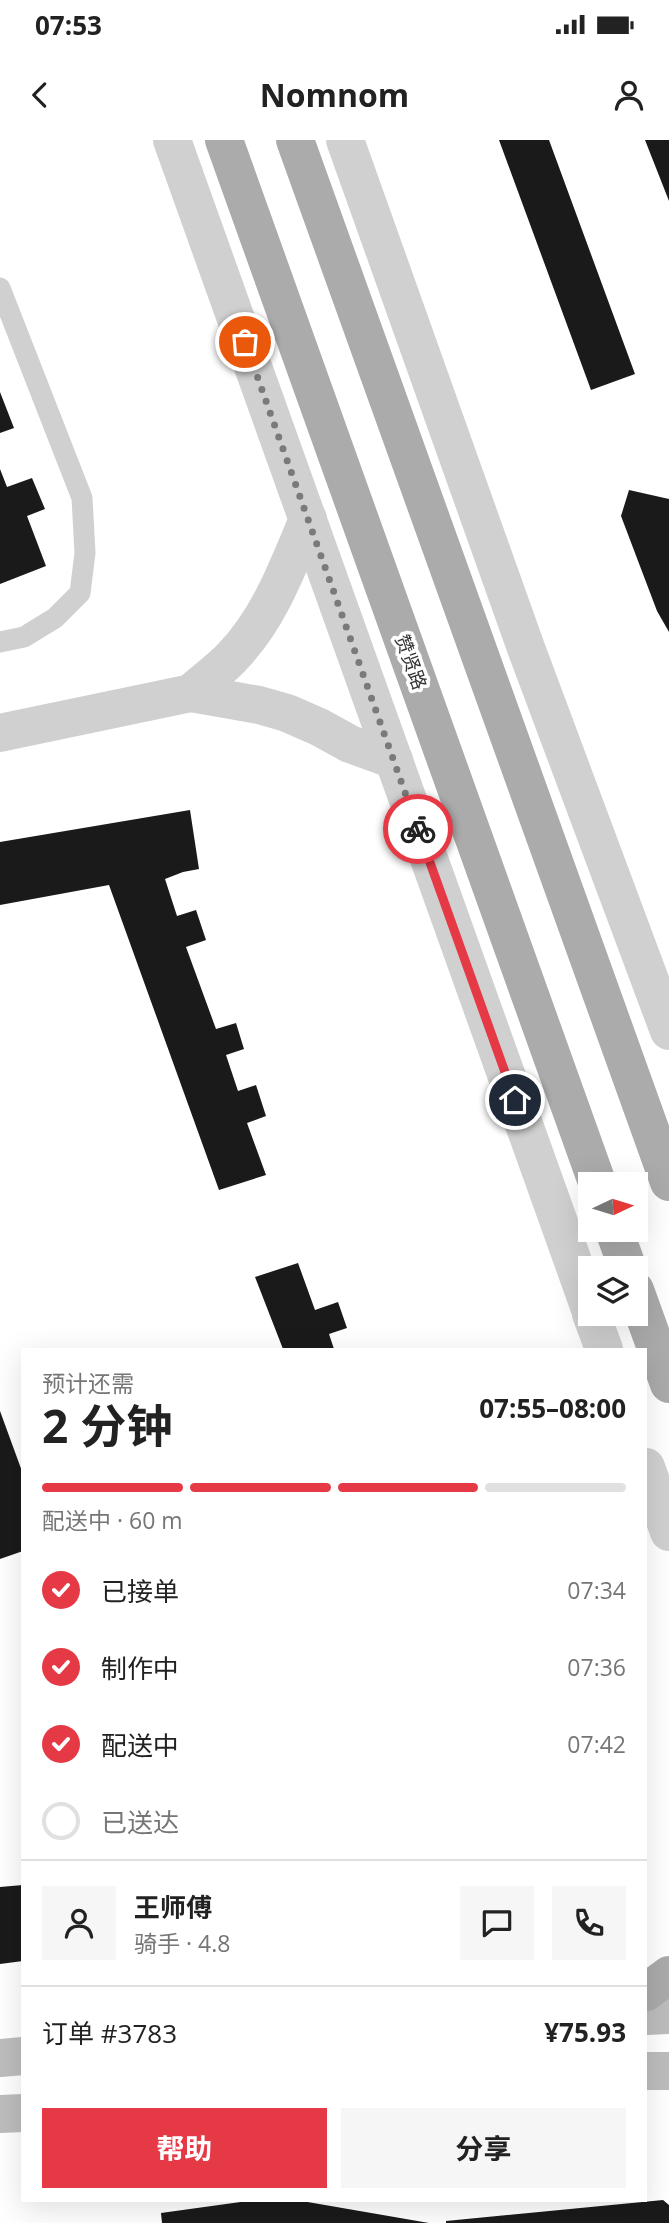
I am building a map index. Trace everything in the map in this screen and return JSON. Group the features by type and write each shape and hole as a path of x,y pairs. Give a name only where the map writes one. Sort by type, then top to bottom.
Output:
{"main road":[{"name":"赞贤路","path":"224,140 593,1172"},
{"path":"295,140 669,1182"},
{"path":"648,1326 669,1384"},
{"path":"647,1991 669,1975"},
{"path":"647,2016 669,2015"},
{"path":"0,2058 21,2056"},
{"path":"647,2071 669,2071"},
{"path":"0,2114 21,2113"}],"street":[{"path":"172,140 578,1276"},
{"path":"345,140 526,649 666,1016"},
{"path":"191,693 232,657 254,630 275,596 308,519"},
{"path":"0,733 191,693 259,705 287,713 350,744 394,760"},
{"path":"596,1326 604,1348"},
{"path":"647,1469 669,1532"}],"lane":[{"path":"0,288 82,498 85,553 80,593 55,618 24,637 0,642"}],"building":[{"path":"499,140 549,140 635,374 591,390"},
{"path":"645,140 669,140 669,201"},
{"path":"0,392 14,428 0,433"},
{"path":"0,469 7,487 32,478 45,509 27,516 46,566 0,584"},
{"path":"629,490 669,499 669,632 657,611 621,516"},
{"path":"190,810 199,869 165,879 177,916 196,910 206,940 186,947 216,1029 236,1023 244,1049 226,1055 238,1091 256,1085 266,1116 247,1123 266,1175 219,1190 109,885 0,905 0,842"},
{"path":"298,1263 315,1310 338,1302 347,1328 329,1334 334,1348 283,1348 255,1277"},
{"path":"0,1411 21,1469 21,1552 0,1559"},
{"path":"21,1885 21,1961 0,1964 0,1887"},
{"path":"663,2200 669,2205 669,2223 446,2223 446,2221"},
{"path":"241,2202 308,2202 429,2223 162,2223 161,2213"}],"way so far":[{"path":"245,342 418,829"}],"route":[{"path":"418,829 515,1100"}]}
